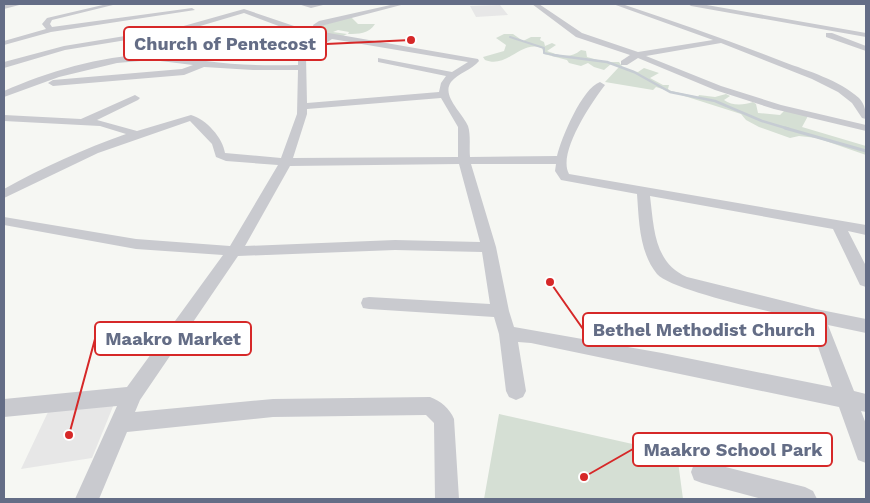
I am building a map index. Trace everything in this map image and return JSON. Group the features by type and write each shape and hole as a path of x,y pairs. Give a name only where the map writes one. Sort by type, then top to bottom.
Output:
{"street":[{"path":"4,7 20,4"},
{"path":"50,30 46,24 49,19 114,4"},
{"path":"176,4 211,20"},
{"path":"301,4 311,6 324,4"},
{"path":"326,35 317,26 322,23 402,4"},
{"path":"535,4 574,33 637,55 718,88 750,99 827,120 866,128"},
{"path":"616,4 721,40 815,77 841,90 856,101 866,116"},
{"path":"691,4 866,33"},
{"path":"4,65 64,48 181,29 211,20 243,7 289,27 326,35 468,58 475,61 453,75 445,84 444,95 463,127 464,162 489,246 500,311 508,334 516,392"},
{"path":"4,43 50,30 192,10"},
{"path":"792,22 866,49"},
{"path":"181,29 302,62"},
{"path":"4,94 31,83 97,64 140,58 158,58 259,69 302,62 326,35"},
{"path":"624,63 637,55 721,40"},
{"path":"381,60 453,75"},
{"path":"87,499 132,394 234,251 286,162 300,124 303,106 302,62"},
{"path":"31,83 73,82 184,72 204,64"},
{"path":"600,85 581,108 561,160 562,174 569,178 866,230"},
{"path":"303,106 444,95"},
{"path":"82,122 135,98"},
{"path":"4,118 108,124 137,134"},
{"path":"4,194 54,166 137,134 185,119 194,119 218,143 222,156 286,162 561,160"},
{"path":"642,191 648,231 659,265 669,276 683,282 816,316 866,326"},
{"path":"4,221 136,244 234,251 395,245 489,246"},
{"path":"838,225 866,281"},
{"path":"369,302 500,311"},
{"path":"816,316 856,402 866,452"},
{"path":"508,334 531,336 662,361 856,402"},
{"path":"4,408 132,394"},
{"path":"119,423 273,408 430,406 444,419 447,499"},
{"path":"702,472 805,499"}],"shaded area":[{"path":"500,5 508,15 476,17 470,6"},
{"path":"351,17 358,24 375,24 366,32 348,34 349,32 338,30 333,32 347,34 343,36 323,33 320,26"},
{"path":"504,34 513,34 523,41 531,37 541,37 540,40 544,42 545,46 552,43 556,45 547,51 556,54 569,56 581,50 586,51 587,57 605,62 619,62 624,69 638,72 644,68 659,73 650,78 663,85 669,85 668,89 671,91 698,97 699,95 715,97 726,94 730,96 724,100 734,104 753,102 756,104 758,113 780,115 785,110 808,116 802,127 866,146 866,155 817,138 799,136 790,138 759,127 746,120 741,114 656,87 653,90 605,82 619,67 611,64 604,70 588,63 581,66 544,54 542,48 534,47 527,48 500,61 485,60 483,57 504,51 506,45 496,38"},
{"path":"114,404 92,458 21,469 48,412"},
{"path":"499,414 677,454 683,499 484,499"}],"waterway":[{"path":"510,37 544,48 544,53 556,55"},
{"path":"556,55 607,62 634,72 670,92 715,101 762,121 789,129"},
{"path":"785,128 866,151"}],"place":[{"name":"Church of Pentecost","path":"411,40"},
{"name":"Bethel Methodist Church","path":"550,282"},
{"name":"Maakro Market","path":"69,435"},
{"name":"Maakro School Park","path":"584,477"}]}
